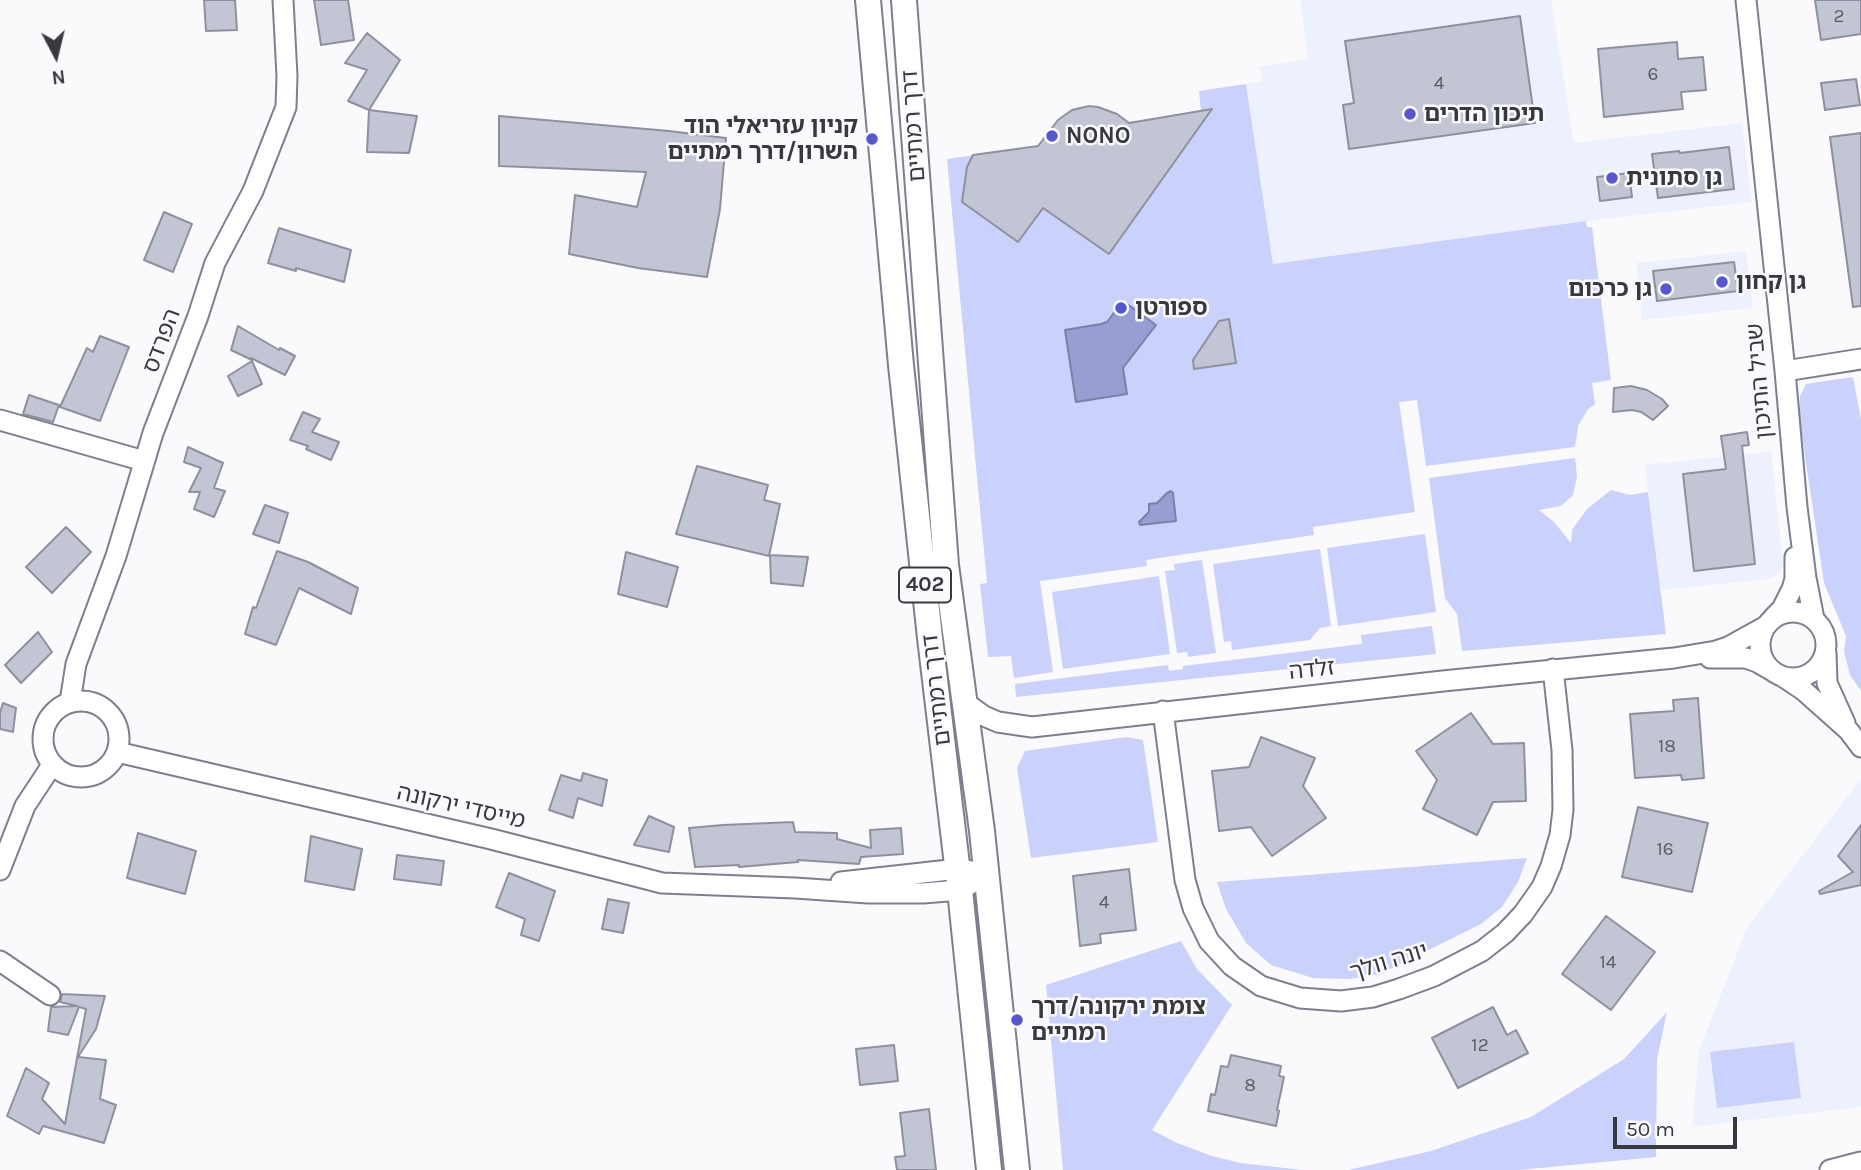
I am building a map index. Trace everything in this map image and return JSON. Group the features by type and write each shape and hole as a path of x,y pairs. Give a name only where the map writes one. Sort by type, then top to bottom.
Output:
{"main road":[{"name":"דרך רמתיים","path":"868,0 901,365 989,1170"},
{"name":"דרך רמתיים","path":"904,0 946,565 986,874 1017,1170"},
{"path":"908,33 924,0"}],"street":[{"name":"הפרדס","path":"70,702 76,664 116,556 153,433 198,316 215,263 253,191 286,107 283,0"},
{"name":"שביל התיכון","path":"1746,0 1797,507 1814,619"},
{"path":"1785,371 1861,359"},
{"path":"0,419 144,461"},
{"name":"שביל התיכון","path":"1770,622 1788,599 1795,579 1797,507"},
{"path":"1826,649 1814,671 1799,677 1779,675 1767,666 1762,657 1761,635 1770,622 1790,612 1798,612 1814,619 1825,638 1826,649 1827,683 1849,731 1861,747"},
{"name":"זלדה","path":"1674,658 1728,646 1770,622"},
{"name":"זלדה","path":"963,701 998,722 1032,727 1553,669 1674,658 1745,658 1757,662 1803,690 1849,731"},
{"name":"יונה וולך","path":"1163,711 1185,880 1193,908 1209,941 1232,966 1261,986 1300,998 1341,1001 1373,997 1399,989 1482,951 1523,914 1542,887 1560,835 1563,810 1562,750 1553,669"},
{"path":"88,701 100,705 110,714 117,726 117,752 107,767 99,773 75,777 62,773 52,765 46,755 42,734 46,722 58,708 70,702 88,701"},
{"name":"מייסדי ירקונה","path":"117,752 491,839 662,883 795,888 959,880 986,874"},
{"path":"0,870 25,806 52,765"},
{"path":"0,961 50,995"},
{"path":"1830,1170 1861,1162"}],"shaded area":[{"name":"תיכון הדרים","path":"1300,0 1551,0 1574,143 1742,123 1752,202 1586,221 1273,264 1246,84 1262,82 1260,67 1308,59"},
{"name":"ספורטן","path":"1246,84 1273,264 1586,221 1587,227 1592,227 1611,380 1592,383 1595,404 1588,409 1578,426 1575,447 1426,466 1417,400 1399,402 1415,512 1313,527 1314,535 1146,560 1147,566 1040,581 1053,672 1014,678 1011,656 988,657 980,584 987,583 947,159 1038,146 1072,110 1080,107 1089,106 1112,114 1114,112 1137,129 1147,126 1146,120 1201,111 1199,91"},
{"path":"1746,251 1753,308 1642,320 1636,263"},
{"path":"1123,301 1156,325 1123,368 1127,394 1076,402 1065,330 1107,322"},
{"path":"1853,377 1861,419 1861,691 1850,675 1844,651 1846,636 1824,583 1799,416 1800,396 1806,384"},
{"path":"1771,451 1783,564 1781,570 1769,579 1661,590 1645,465"},
{"path":"1575,458 1577,477 1573,495 1561,506 1539,510 1554,522 1571,543 1572,530 1587,509 1611,490 1630,495 1648,492 1666,634 1462,651 1457,614 1445,598 1429,478"},
{"path":"1171,491 1176,521 1140,525 1139,522 1149,512 1149,504 1157,503"},
{"path":"1425,534 1436,612 1338,626 1327,548"},
{"path":"1320,549 1331,626 1320,628 1310,640 1232,650 1231,641 1224,642 1213,564"},
{"path":"1202,560 1216,653 1188,657 1187,652 1177,653 1165,571 1175,570 1174,564"},
{"path":"1159,576 1170,654 1063,669 1052,592"},
{"path":"1432,626 1436,654 1016,697 1015,684 1168,665 1169,671 1183,669 1183,666 1362,644 1361,635"},
{"path":"1127,737 1143,740 1158,842 1031,858 1017,768 1025,751"},
{"path":"1861,779 1861,1107 1692,1127 1699,1050 1747,928"},
{"path":"1527,858 1518,882 1502,907 1481,924 1380,974 1349,979 1313,978 1271,965 1246,943 1226,909 1217,882"},
{"path":"1181,941 1197,969 1232,1005 1152,1130 1212,1156 1241,1163 1302,1170 1063,1170 1046,985"},
{"path":"1667,1012 1657,1059 1656,1157 1519,1170 1348,1170 1431,1151 1531,1117 1624,1059"},
{"path":"1794,1042 1801,1098 1717,1108 1710,1052"}],"building":[{"path":"204,0 235,0 237,30 206,31"},
{"path":"314,0 348,0 354,40 321,45"},
{"path":"1815,0 1861,0 1861,34 1821,40"},
{"path":"1520,16 1535,123 1349,149 1343,105 1354,103 1345,41"},
{"path":"367,33 400,60 369,110 348,101 367,70 345,63"},
{"path":"1677,42 1678,59 1703,57 1706,90 1681,92 1683,109 1604,117 1598,49"},
{"path":"1856,79 1860,105 1825,110 1821,83"},
{"path":"1089,106 1117,114 1129,123 1212,109 1109,254 1043,208 1018,242 962,202 967,167 973,155 1038,146 1058,120 1072,110"},
{"path":"369,110 417,116 409,153 367,152"},
{"path":"499,116 726,138 720,209 707,277 638,268 569,254 575,195 637,207 646,172 499,166"},
{"path":"1861,133 1861,306 1853,307 1830,137"},
{"path":"1729,147 1734,189 1658,198 1652,154"},
{"path":"1629,173 1632,197 1600,201 1597,177"},
{"path":"164,212 192,224 173,272 144,260"},
{"path":"279,228 351,250 344,282 268,263"},
{"path":"1734,262 1738,291 1657,301 1653,271"},
{"path":"1229,319 1236,363 1194,369 1193,360 1219,321"},
{"path":"238,326 279,350 280,348 295,356 285,375 231,350"},
{"path":"100,336 129,347 100,421 60,407 87,348 93,352"},
{"path":"252,361 262,384 238,396 228,376"},
{"path":"1631,386 1647,390 1668,406 1653,420 1632,410 1613,412 1614,388"},
{"path":"29,395 59,405 53,422 23,414"},
{"path":"303,412 320,419 312,432 339,442 331,460 306,449 308,446 290,440"},
{"path":"1747,432 1749,445 1742,446 1755,564 1694,571 1683,474 1726,469 1721,436"},
{"path":"188,447 223,463 214,488 225,491 214,517 194,509 200,492 189,492 201,468 184,462"},
{"path":"697,466 768,485 764,500 780,504 769,556 676,534"},
{"path":"265,505 288,513 279,543 253,534"},
{"path":"66,527 91,552 52,593 26,567"},
{"path":"277,551 308,562 358,588 351,614 299,588 276,645 245,634 253,607 256,608"},
{"path":"626,552 678,567 667,607 618,594"},
{"path":"770,555 808,557 803,586 771,583"},
{"path":"38,632 52,652 21,683 5,665"},
{"path":"1698,698 1704,778 1682,780 1681,775 1635,778 1630,714 1674,711 1673,700"},
{"path":"3,703 16,708 13,732 0,729"},
{"path":"1471,713 1493,744 1524,743 1526,801 1493,802 1477,835 1423,809 1437,780 1416,751"},
{"path":"1261,737 1315,758 1303,786 1326,818 1272,856 1251,827 1219,831 1212,771 1249,767"},
{"path":"583,773 607,780 602,806 578,798 573,818 549,810 561,775 581,781"},
{"path":"1638,807 1708,823 1692,892 1622,877"},
{"path":"649,816 674,827 669,852 634,845"},
{"path":"793,822 795,832 837,833 837,839 871,848 870,830 901,828 903,854 861,857 859,864 798,860 739,867 695,867 689,828"},
{"path":"1861,825 1861,885 1820,894 1819,891 1853,872 1838,856"},
{"path":"138,833 196,851 185,894 127,878"},
{"path":"311,836 362,849 354,890 305,881"},
{"path":"397,855 444,861 441,885 394,879"},
{"path":"1129,869 1136,930 1100,934 1101,943 1080,946 1073,876"},
{"path":"509,873 555,891 539,941 521,935 525,919 496,907"},
{"path":"608,899 629,903 623,933 602,929"},
{"path":"1606,916 1655,952 1611,1010 1562,974"},
{"path":"62,994 105,996 96,1029 78,1057 106,1060 100,1099 116,1105 104,1143 43,1126 39,1134 7,1116 26,1068 49,1083 42,1099 65,1124 86,1009 79,1007 68,1035 48,1031 51,1007 77,1006 60,1002"},
{"path":"1493,1007 1507,1035 1516,1030 1528,1053 1458,1088 1432,1038"},
{"path":"894,1045 898,1081 860,1085 856,1049"},
{"path":"1231,1055 1281,1066 1279,1076 1284,1077 1276,1126 1208,1111 1211,1094 1215,1095 1221,1066 1228,1067"},
{"path":"929,1109 936,1170 897,1170 895,1157 905,1156 900,1113"}],"place":[{"name":"תיכון הדרים","path":"1410,114"},
{"name":"NONO","path":"1052,136"},
{"name":"קניון עזריאלי הוד השרון/דרך רמתיים","path":"872,139"},
{"name":"גן סתונית","path":"1612,178"},
{"name":"גן קחון","path":"1722,282"},
{"name":"גן כרכום","path":"1666,289"},
{"name":"ספורטן","path":"1121,308"},
{"name":"צומת ירקונה/דרך רמתיים","path":"1017,1020"}]}
